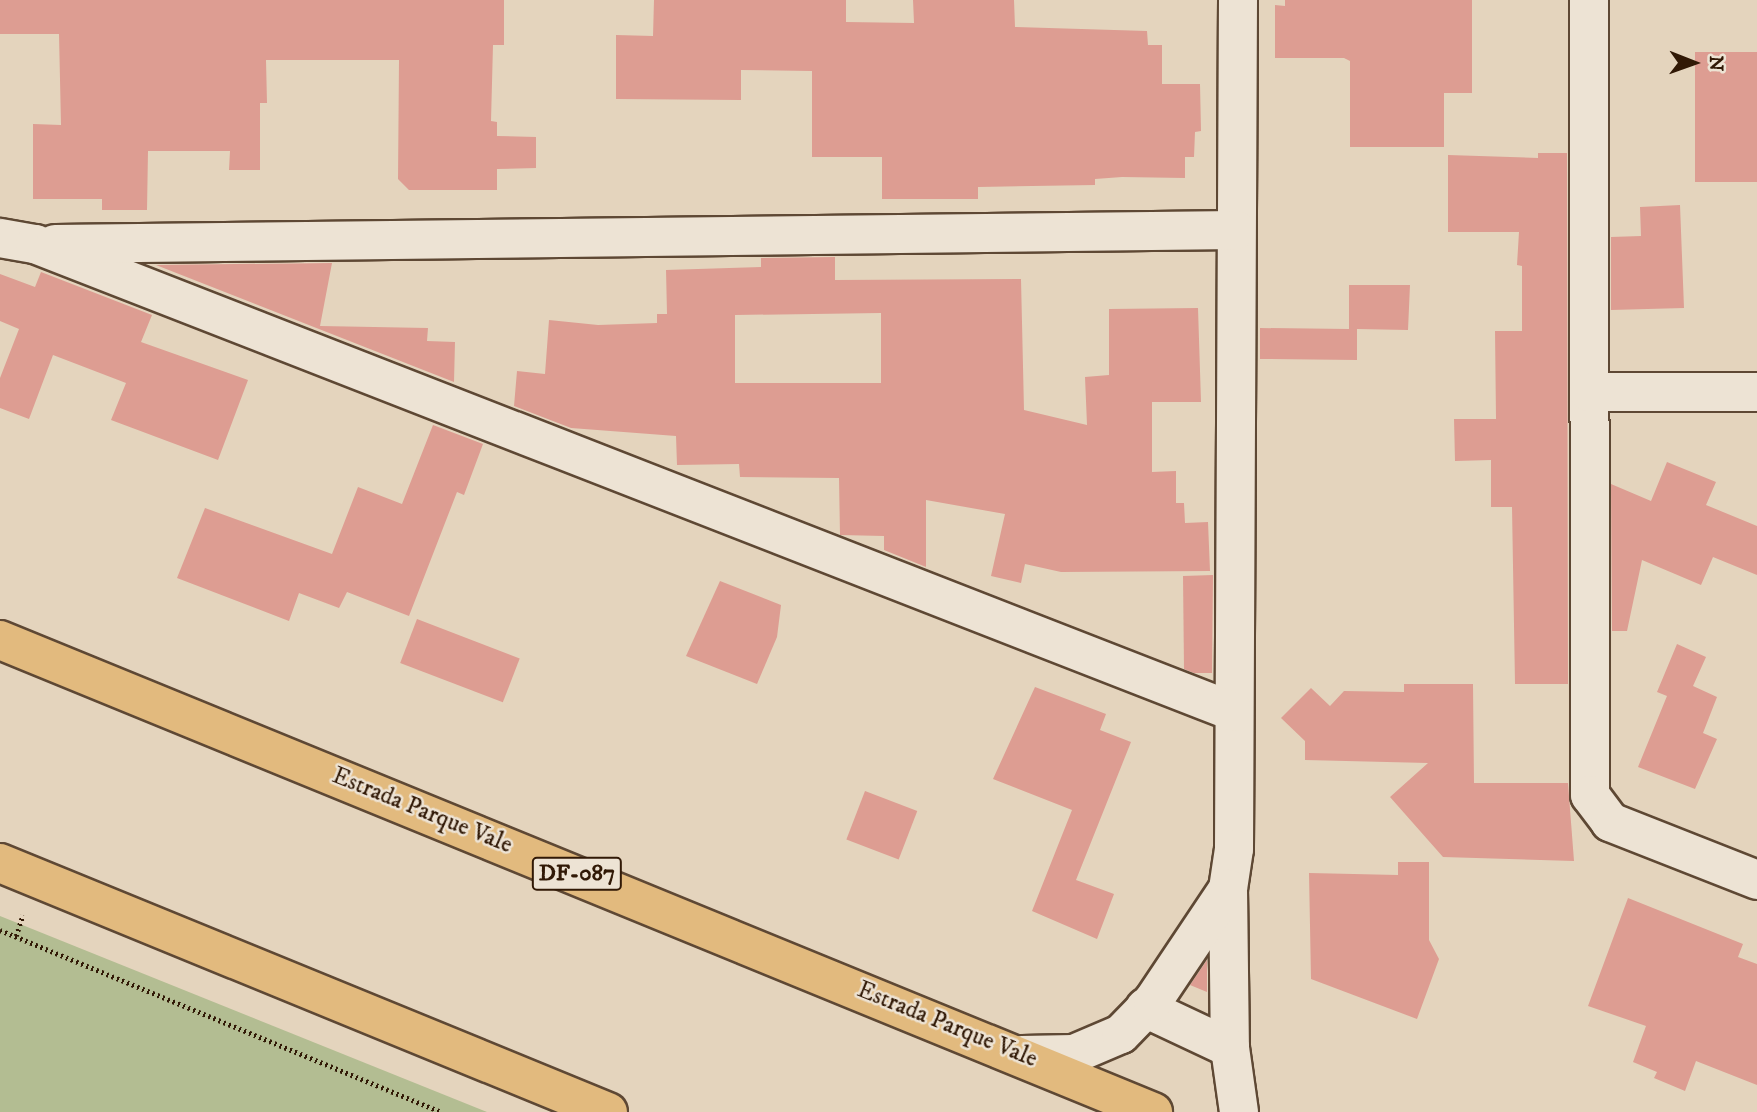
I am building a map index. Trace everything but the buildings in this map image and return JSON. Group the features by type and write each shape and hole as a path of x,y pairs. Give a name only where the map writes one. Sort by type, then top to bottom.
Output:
{"main road":[{"name":"Estrada Parque Vale","path":"0,640 1022,1055 1153,1112"},
{"path":"0,863 608,1112"}],"street":[{"path":"1238,0 1234,849 1228,889 1230,1048 1239,1112"},
{"path":"1589,0 1590,795 1610,822 1757,880"},
{"path":"17,241 1236,230"},
{"path":"17,241 1234,712"},
{"path":"1589,392 1757,393"},
{"path":"1022,1055 1074,1054 1098,1047 1121,1034 1145,1008 1228,889"},
{"path":"1145,1008 1230,1048"}],"path":[{"path":"0,930 440,1112"}],"green space":[{"path":"0,916 487,1112 0,1112"}]}
